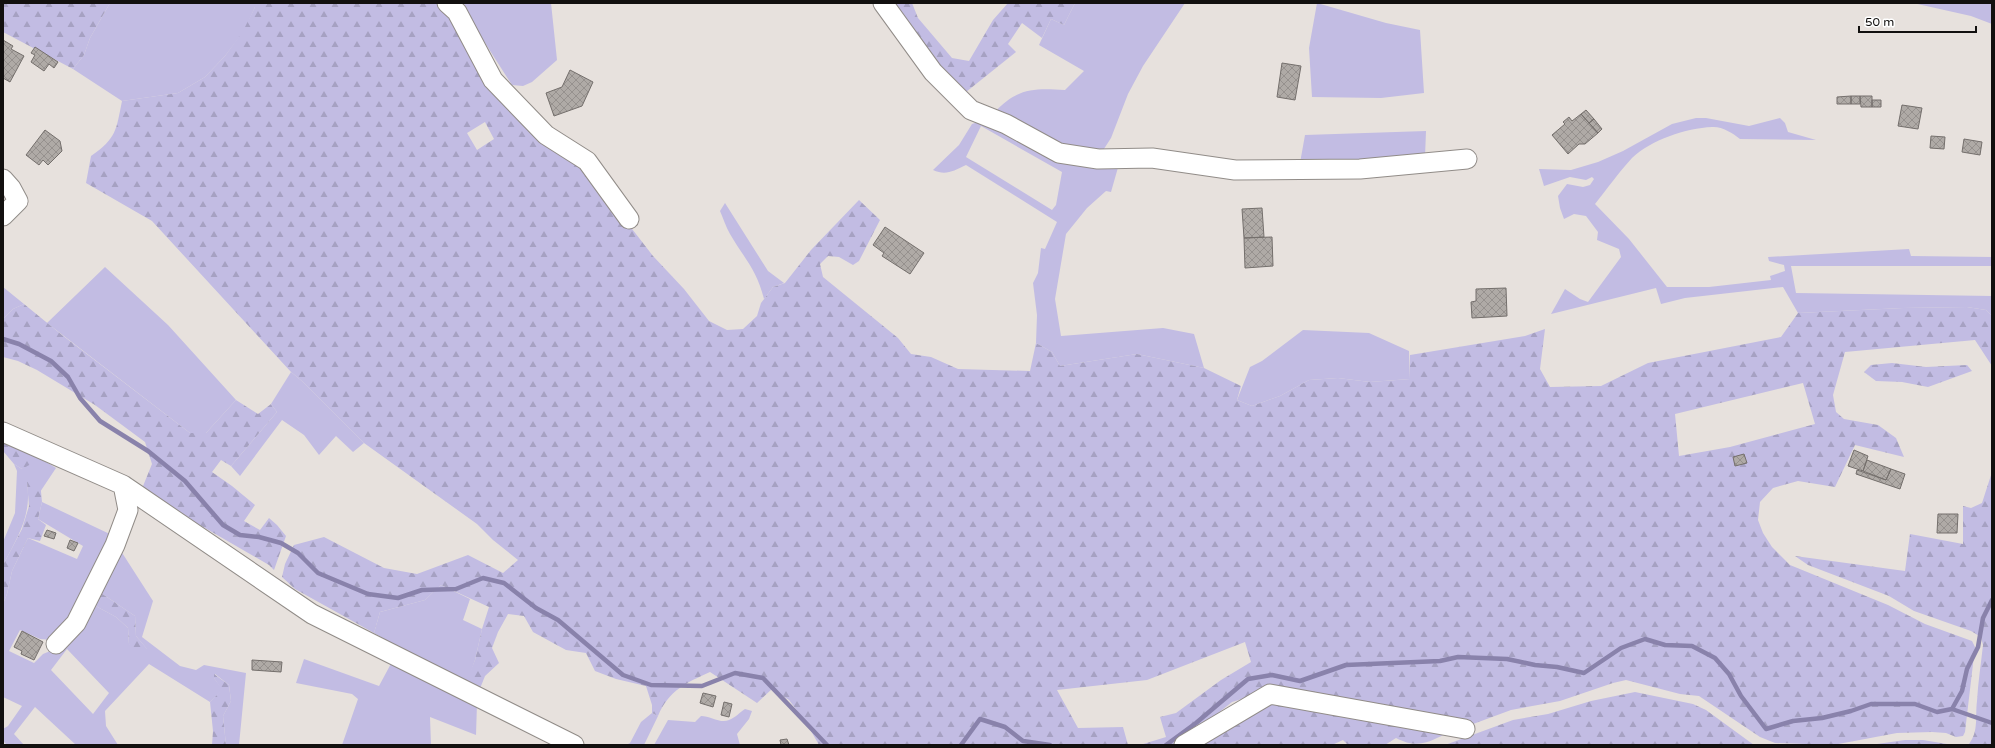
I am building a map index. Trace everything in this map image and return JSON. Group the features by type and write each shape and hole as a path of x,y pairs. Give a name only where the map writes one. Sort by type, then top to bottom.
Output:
{"street":[{"path":"447,3 457,12 493,80 546,135 587,161 629,219"},
{"path":"883,3 933,72 971,110 1006,124 1058,153 1098,159 1152,158 1235,170 1360,169 1467,159"},
{"path":"3,178 11,188 18,201 3,216"},
{"path":"3,432 123,485 312,614 574,745"},
{"path":"56,644 76,623 115,545 128,510 123,485"},
{"path":"1184,745 1270,694 1465,729"}],"green space":[{"path":"3,3 110,3 90,38 84,55 73,69 3,32"},
{"path":"110,3 255,3 255,7 244,31 225,56 205,77 178,93 122,101 73,69 84,55 90,38"},
{"path":"255,3 447,3 490,68 564,141 653,256 684,289 709,321 727,330 743,329 757,316 761,303 773,287 785,283 811,250 859,200 880,220 859,261 853,265 839,257 828,256 820,264 823,277 898,338 911,354 931,357 958,369 1030,371 1036,343 1052,352 1060,366 1137,354 1204,368 1241,386 1237,400 1252,406 1280,396 1309,380 1338,378 1370,382 1410,379 1410,355 1525,336 1545,329 1540,369 1550,387 1601,386 1648,363 1781,337 1798,313 1903,308 1967,307 1986,310 1992,316 1992,366 1975,340 1845,352 1833,395 1836,412 1844,419 1878,425 1896,438 1904,457 1855,445 1835,487 1798,481 1773,488 1760,502 1758,520 1763,533 1772,547 1790,565 1888,605 1925,624 1972,641 1975,647 1965,732 1963,736 1956,737 1946,733 1932,732 1897,733 1833,745 1775,743 1760,737 1699,696 1680,694 1626,680 1560,701 1511,710 1457,730 1267,691 1232,702 1178,745 1140,745 1166,737 1160,717 1176,713 1221,680 1251,662 1245,642 1147,680 1057,690 1078,728 1123,727 1128,745 819,745 807,724 789,700 772,689 757,703 710,672 679,688 667,700 658,716 652,713 652,705 646,686 616,679 595,671 586,653 566,650 533,632 524,616 508,614 498,632 492,648 499,663 485,676 479,691 466,682 475,660 489,607 441,585 425,600 380,612 374,633 295,589 282,577 285,564 294,545 324,537 384,568 417,574 468,555 503,573 518,560 493,540 477,524 364,443 291,372 152,221 86,183 91,156 106,144 114,133 122,101 178,93 205,77 225,56 243,31 255,7","holes":["485,122 494,139 477,150 467,133","1803,383 1815,424 1730,447 1679,456 1675,414"]},
{"path":"466,3 551,3 557,60 532,82 523,86 512,85 462,7"},
{"path":"889,3 912,3 918,18 952,58 969,61 993,20 1008,3 1075,3 1064,25 1051,19 1042,38 1022,23 1008,44 1016,52 966,92 955,85"},
{"path":"1075,3 1185,3 1143,66 1128,94 1111,138 1100,155 1066,149 995,112 1011,98 1027,91 1044,89 1065,90 1084,71 1039,45 1051,19 1064,25"},
{"path":"1317,3 1386,23 1420,30 1424,93 1381,98 1312,97 1309,48"},
{"path":"1913,3 1992,3 1992,24 1971,16"},
{"path":"1696,118 1706,118 1749,126 1780,118 1785,123 1788,132 1816,140 1740,139 1723,129 1712,127 1691,130 1669,136 1649,146 1632,158 1595,204 1629,239 1667,287 1709,287 1771,280 1770,276 1785,271 1784,265 1769,261 1768,257 1909,249 1911,256 1992,257 1992,266 1791,266 1796,293 1992,296 1992,316 1986,310 1967,307 1903,308 1798,313 1783,287 1685,298 1661,304 1656,288 1551,314 1565,289 1580,299 1588,302 1621,257 1619,249 1597,240 1598,232 1586,216 1574,214 1564,219 1560,208 1558,196 1567,184 1583,187 1590,185 1594,179 1592,177 1586,180 1570,177 1544,186 1539,169 1571,170 1598,162 1623,151 1672,124"},
{"path":"978,122 1078,166 1119,164 1111,192 1106,191 1087,208 1066,234 1055,299 1061,336 1163,328 1194,334 1204,368 1137,354 1060,366 1052,352 1036,343 1037,315 1033,283 1038,273 1041,248 1045,249 1057,222 966,165 946,173 933,170 959,145 972,124","holes":["981,126 1062,172 1056,205 1052,210 966,157"]},
{"path":"1426,131 1425,157 1300,163 1305,135"},
{"path":"725,203 768,271 784,283 773,287 764,299 754,272 730,234 720,211"},
{"path":"105,267 168,325 236,400 206,433 190,433 47,323"},
{"path":"3,287 24,304 13,309 3,319"},
{"path":"24,304 190,433 206,433 236,400 258,414 271,404 277,412 231,466 221,460 212,472 255,505 244,521 260,530 269,518 286,536 274,570 269,565 141,491 152,464 145,442 95,405 37,370 18,361 3,357 3,319 13,309"},
{"path":"1303,330 1369,333 1409,351 1410,379 1370,382 1338,378 1309,380 1280,396 1252,406 1237,400 1250,367 1262,361"},
{"path":"1892,363 1926,367 1967,365 1972,371 1928,387 1902,382 1876,381 1864,372 1871,365"},
{"path":"291,372 364,443 353,452 336,436 319,455 304,435 282,420 240,476 231,466 277,412 271,404"},
{"path":"3,438 30,452 31,464 22,469 14,464 3,451"},
{"path":"30,452 56,468 40,492 27,482 28,494 26,516 19,535 3,565 3,542 15,513 17,471 14,464 22,469"},
{"path":"1992,472 1992,745 1963,745 1969,744 1972,739 1976,723 1976,707 1983,645 1981,637 1971,631 1914,611 1889,596 1808,565 1795,556 1905,571 1910,534 1963,544 1963,506 1971,508 1982,503"},
{"path":"33,480 40,481 42,502 38,519 46,525 40,541 28,538 12,571 7,594 3,604 3,565 22,529 29,506 27,482"},
{"path":"42,502 114,536 86,595 52,640 40,639 20,630 9,651 34,663 43,654 60,647 92,604 116,617 128,628 129,644 147,649 136,636 135,616 98,591 119,548 153,601 142,637 180,666 196,670 204,665 246,673 239,745 226,745 223,716 231,701 229,685 215,674 214,678 223,690 210,702 149,664 105,711 106,726 118,745 76,745 35,707 14,734 24,745 7,745 3,741 3,729 8,726 22,706 3,697 3,604 7,594 12,571 28,538 77,559 83,546 38,519","holes":["67,649 109,693 93,714 51,670"]},
{"path":"441,585 470,599 463,620 482,629 475,660 466,686 374,633 380,612 425,600"},
{"path":"98,591 135,616 136,636 148,650 138,657 129,644 128,628 116,617 92,604"},
{"path":"394,658 477,703 476,735 430,717 431,745 342,745 358,699 352,694 296,683 304,659 379,686"},
{"path":"214,674 229,685 231,701 223,716 226,745 212,745 213,731 210,702 222,690 214,678"},
{"path":"1635,692 1693,704 1706,710 1754,745 1445,745 1513,720 1548,714 1591,701"},
{"path":"1282,699 1445,734 1420,744 1409,743 1396,738 1385,745 1348,745 1343,740 1332,745 1197,745 1206,738"},
{"path":"745,709 752,711 749,719 737,734 740,745 654,745 668,720 695,722 701,716 726,721 733,718"},
{"path":"652,713 658,716 644,745 626,745 630,743 641,722"},
{"path":"1905,740 1923,740 1953,745 1870,745"}],"building":[{"path":"3,40 13,46 11,49 24,56 10,82 3,78"},
{"path":"35,47 58,62 54,68 49,64 44,71 31,62 35,55 31,53"},
{"path":"1282,63 1301,66 1295,100 1277,97"},
{"path":"570,70 593,82 582,106 554,116 546,93 562,87"},
{"path":"1851,96 1851,104 1837,104 1837,97"},
{"path":"1851,96 1860,96 1860,104 1851,104"},
{"path":"1860,96 1872,96 1872,107 1861,107"},
{"path":"1872,100 1881,100 1881,107 1872,107"},
{"path":"1902,105 1922,108 1918,129 1898,126"},
{"path":"1586,110 1594,119 1589,123 1581,114"},
{"path":"1581,114 1598,133 1585,144 1579,144 1568,154 1552,135 1565,124 1563,122 1569,117 1572,121"},
{"path":"1594,119 1602,129 1598,133 1589,123"},
{"path":"45,130 60,141 62,151 48,165 43,160 39,165 26,155"},
{"path":"1931,136 1945,137 1944,149 1930,148"},
{"path":"1964,139 1982,142 1980,155 1962,152"},
{"path":"1262,208 1264,237 1244,238 1242,209"},
{"path":"885,227 924,253 910,274 882,256 884,253 873,245"},
{"path":"1272,237 1273,266 1245,268 1244,238"},
{"path":"1506,288 1507,316 1472,318 1471,302 1476,301 1476,289"},
{"path":"1854,450 1868,456 1863,471 1848,466"},
{"path":"1744,454 1747,463 1735,466 1733,457"},
{"path":"1867,460 1891,469 1886,480 1863,471"},
{"path":"1891,469 1905,474 1900,489 1856,474 1857,470 1886,480"},
{"path":"1938,514 1958,514 1957,533 1937,533"},
{"path":"47,530 56,533 54,539 44,536"},
{"path":"70,540 78,543 74,551 67,548"},
{"path":"22,631 43,642 34,660 21,654 22,651 14,647"},
{"path":"252,660 282,662 281,672 252,670"},
{"path":"703,693 716,696 713,707 700,703"},
{"path":"724,702 732,704 729,717 721,715"},
{"path":"787,739 789,745 781,745 780,740"}],"waterway":[{"path":"3,339 19,344 51,361 68,377 80,398 100,421 148,451 185,481 223,525 240,535 259,537 281,543 298,553 318,573 368,594 398,598 422,590 456,589 483,578 504,583 536,608 558,620 623,675 651,685 702,686 735,673 763,678 827,745"},
{"path":"1952,709 1962,691 1967,669 1978,647 1983,618 1992,600"},
{"path":"1166,745 1196,723 1248,679 1272,675 1300,681 1346,665 1440,661 1458,657 1507,659 1584,673 1621,648 1645,639 1665,645 1692,646 1715,658 1729,674 1741,696 1766,729 1793,721 1822,718 1851,711 1871,704 1915,704 1937,712 1952,709 1992,723"},
{"path":"961,745 980,719 1005,727 1023,741 1050,745"}]}
